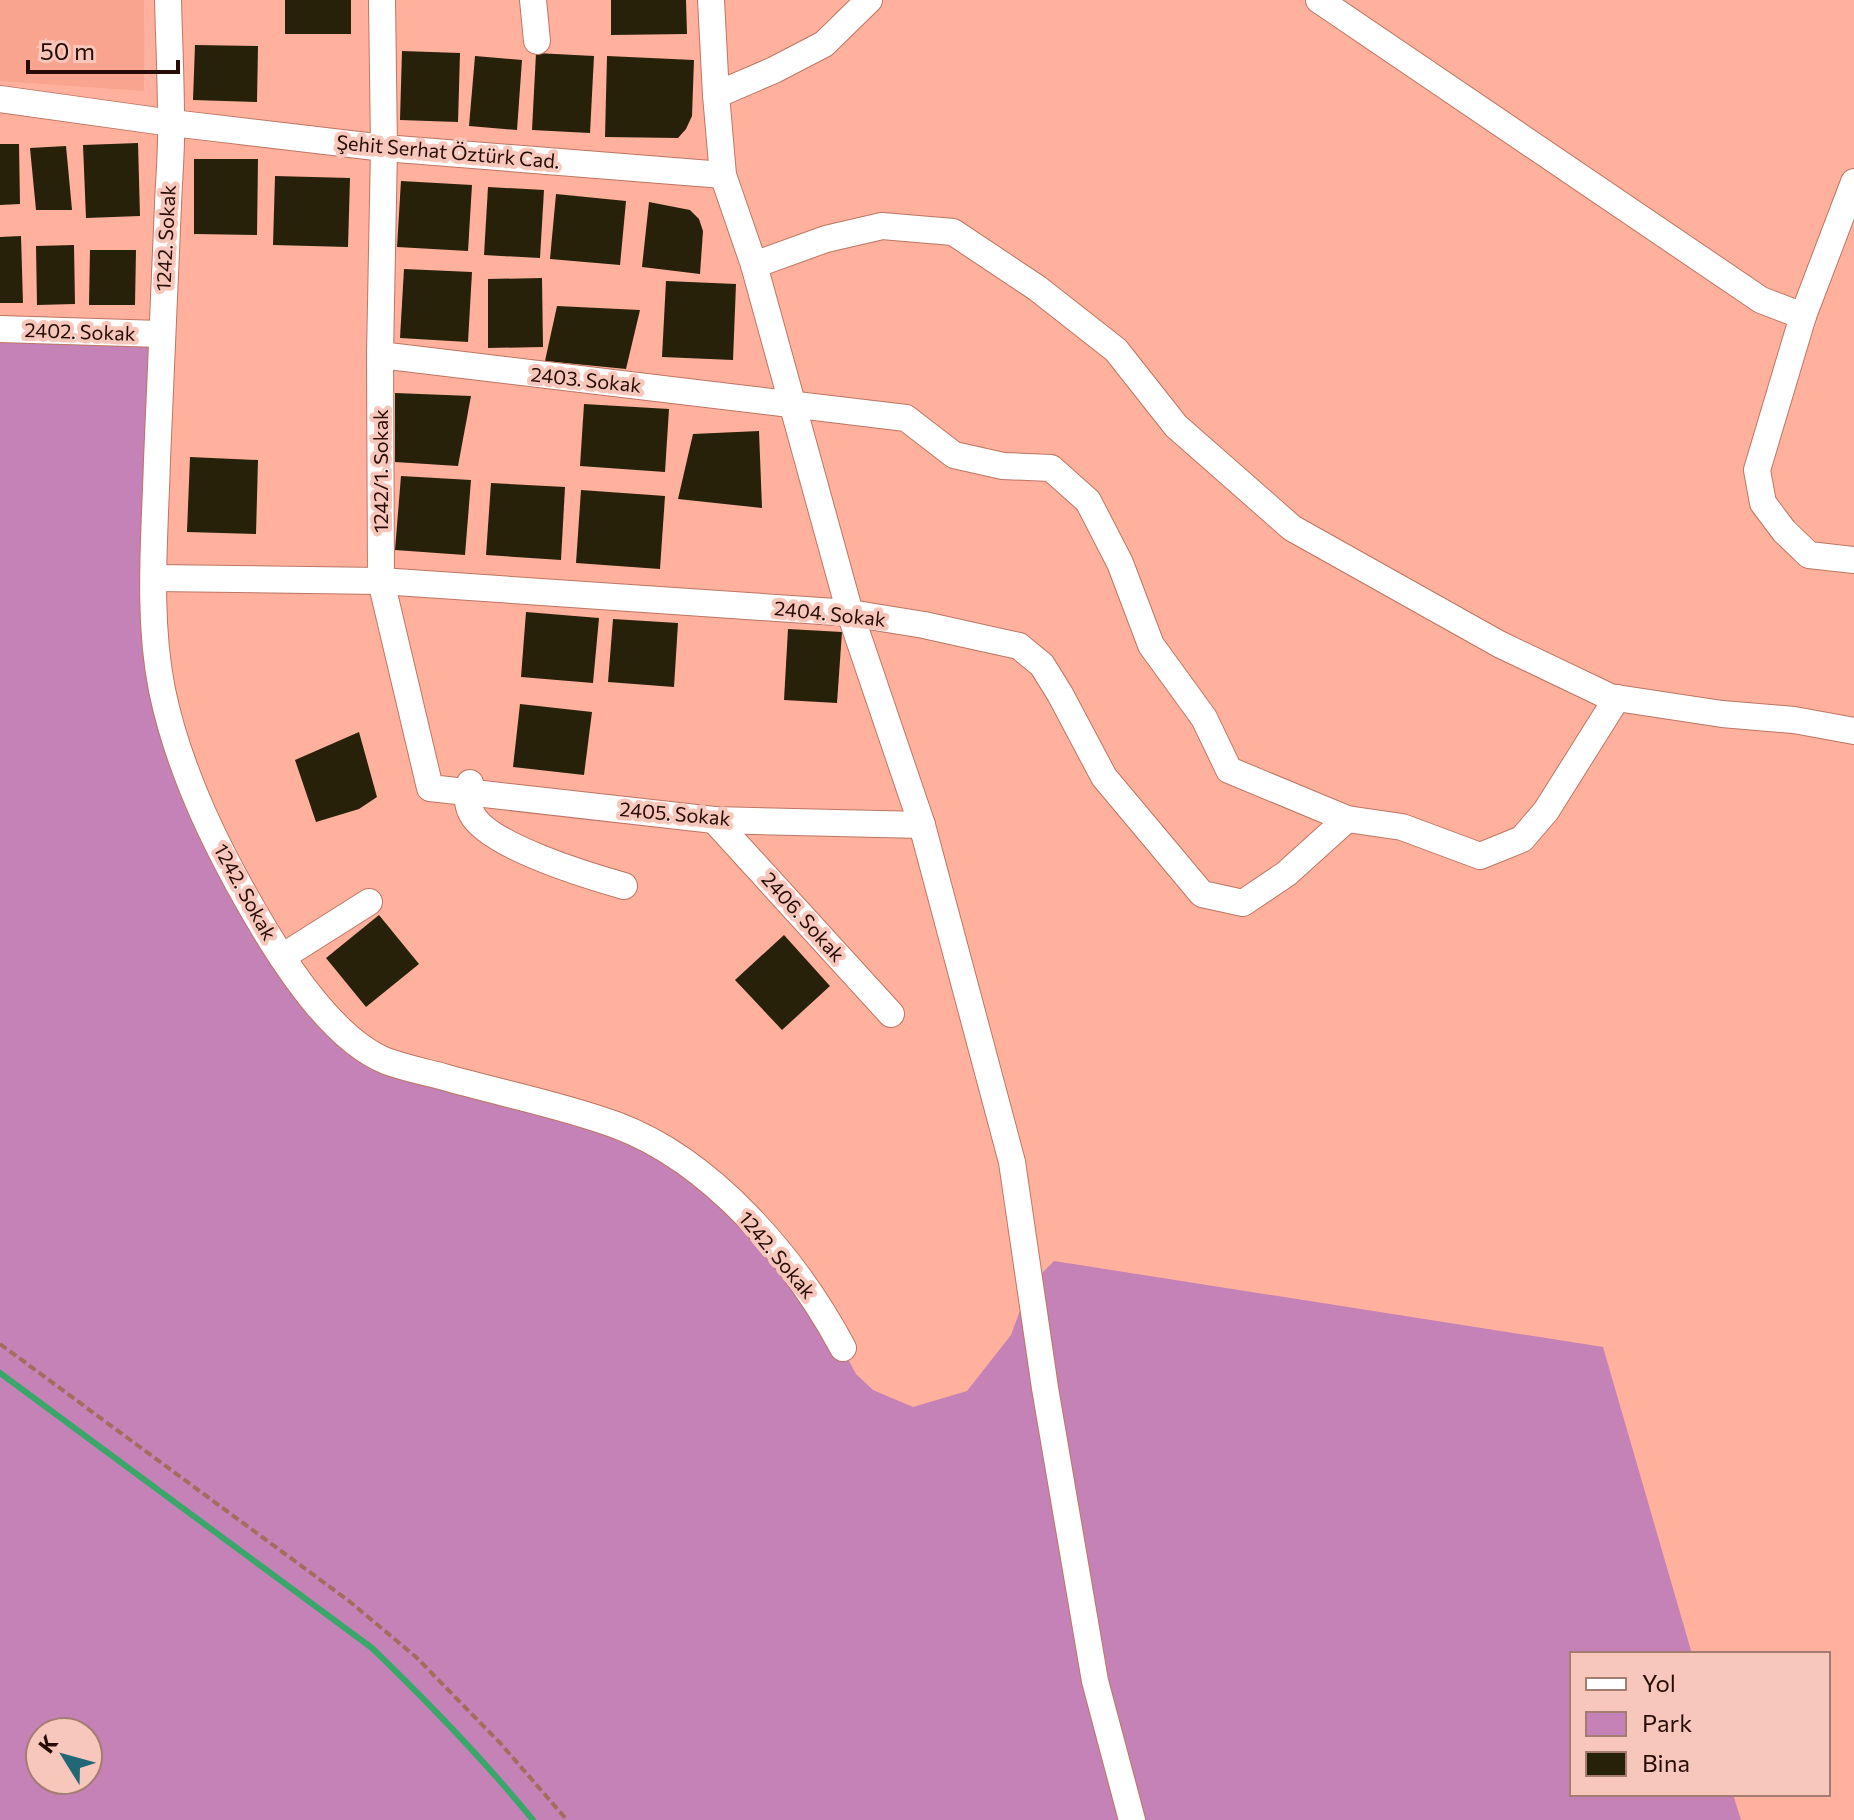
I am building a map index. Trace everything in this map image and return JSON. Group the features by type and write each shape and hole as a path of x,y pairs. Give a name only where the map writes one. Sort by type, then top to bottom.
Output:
{"street":[{"name":"1242. Sokak","path":"168,0 172,123 161,334 154,610 162,689 183,760 202,811 237,883 312,999 346,1034 383,1060 615,1125 654,1142 713,1184 752,1221 799,1276 843,1348"},
{"name":"1242/1. Sokak","path":"382,0 381,581 430,788"},
{"path":"533,0 537,41"},
{"path":"711,0 723,175 754,265 850,613 922,825 1012,1162 1045,1388 1095,1681 1132,1820"},
{"path":"716,95 824,44 869,0"},
{"path":"1319,0 1761,300 1803,316"},
{"name":"Şehit Serhat Öztürk Cad.","path":"0,99 384,148 723,175"},
{"path":"1854,182 1803,316 1757,470 1763,503 1784,531 1809,555 1854,560"},
{"path":"754,265 826,239 882,226 953,232 1037,288 1116,350 1176,426 1292,528 1499,644 1617,698 1722,714 1794,720 1854,731"},
{"name":"2402. Sokak","path":"0,329 161,334"},
{"name":"2403. Sokak","path":"380,355 906,418 954,455 1003,466 1051,468 1088,501 1120,563 1151,645 1204,718 1229,770 1347,819 1402,827 1480,856 1522,839 1546,811 1617,698"},
{"name":"2404. Sokak","path":"154,578 381,581 850,613 924,625 1019,646 1042,665 1104,777 1202,894 1243,903 1286,874 1347,819"},
{"path":"470,783 467,799 471,814 491,834 567,869 624,886"},
{"name":"2405. Sokak","path":"430,788 714,820 922,825"},
{"name":"2406. Sokak","path":"714,820 891,1014"},
{"path":"282,957 369,902"}],"path":[{"path":"0,1344 336,1592 416,1657 501,1744 567,1820"}],"shaded area":[{"path":"0,0 144,0 144,91 0,81"}],"green space":[{"path":"0,329 161,334 154,610 202,811 346,1034 615,1125 713,1184 823,1312 856,1374 873,1390 913,1407 967,1391 1011,1335 1029,1286 1054,1261 1603,1347 1691,1652 1570,1652 1570,1796 1734,1796 1741,1820 0,1820"}],"building":[{"path":"285,0 351,0 351,34 285,34"},
{"path":"611,0 686,0 687,34 611,35"},
{"path":"195,45 258,46 257,102 193,100"},
{"path":"402,51 460,53 458,122 400,120"},
{"path":"536,53 594,56 590,133 532,130"},
{"path":"475,56 522,60 517,130 469,126"},
{"path":"607,56 694,60 692,116 678,138 605,137"},
{"path":"138,143 140,216 86,218 83,145"},
{"path":"0,144 19,144 20,204 0,205"},
{"path":"66,146 72,210 36,210 30,148"},
{"path":"194,159 258,159 257,235 194,234"},
{"path":"275,176 350,178 348,247 273,245"},
{"path":"401,181 472,185 468,251 397,247"},
{"path":"488,187 544,190 540,258 484,255"},
{"path":"556,194 626,201 620,265 550,259"},
{"path":"649,202 690,210 699,219 703,231 700,274 642,267"},
{"path":"21,236 23,303 0,303 0,237"},
{"path":"74,245 75,304 37,305 36,246"},
{"path":"90,250 136,250 135,305 89,305"},
{"path":"404,269 472,272 468,342 400,338"},
{"path":"542,278 543,347 488,348 488,279"},
{"path":"666,281 736,284 733,360 662,357"},
{"path":"557,306 640,310 626,369 545,361"},
{"path":"395,393 471,396 458,466 395,462"},
{"path":"584,404 669,409 665,472 580,466"},
{"path":"759,431 762,508 678,499 693,434"},
{"path":"190,457 258,460 256,534 187,532"},
{"path":"401,476 471,480 465,555 395,550"},
{"path":"491,483 565,487 561,560 486,555"},
{"path":"581,490 665,496 660,569 576,563"},
{"path":"526,612 599,618 593,683 521,677"},
{"path":"613,619 678,623 674,687 608,682"},
{"path":"788,629 842,632 837,703 784,700"},
{"path":"520,704 592,712 584,775 513,767"},
{"path":"359,732 377,797 359,809 316,822 295,760"},
{"path":"379,915 419,964 366,1007 326,958"},
{"path":"784,935 830,986 782,1030 735,980"}],"waterway":[{"path":"0,1373 372,1648 455,1732 533,1820"}]}
